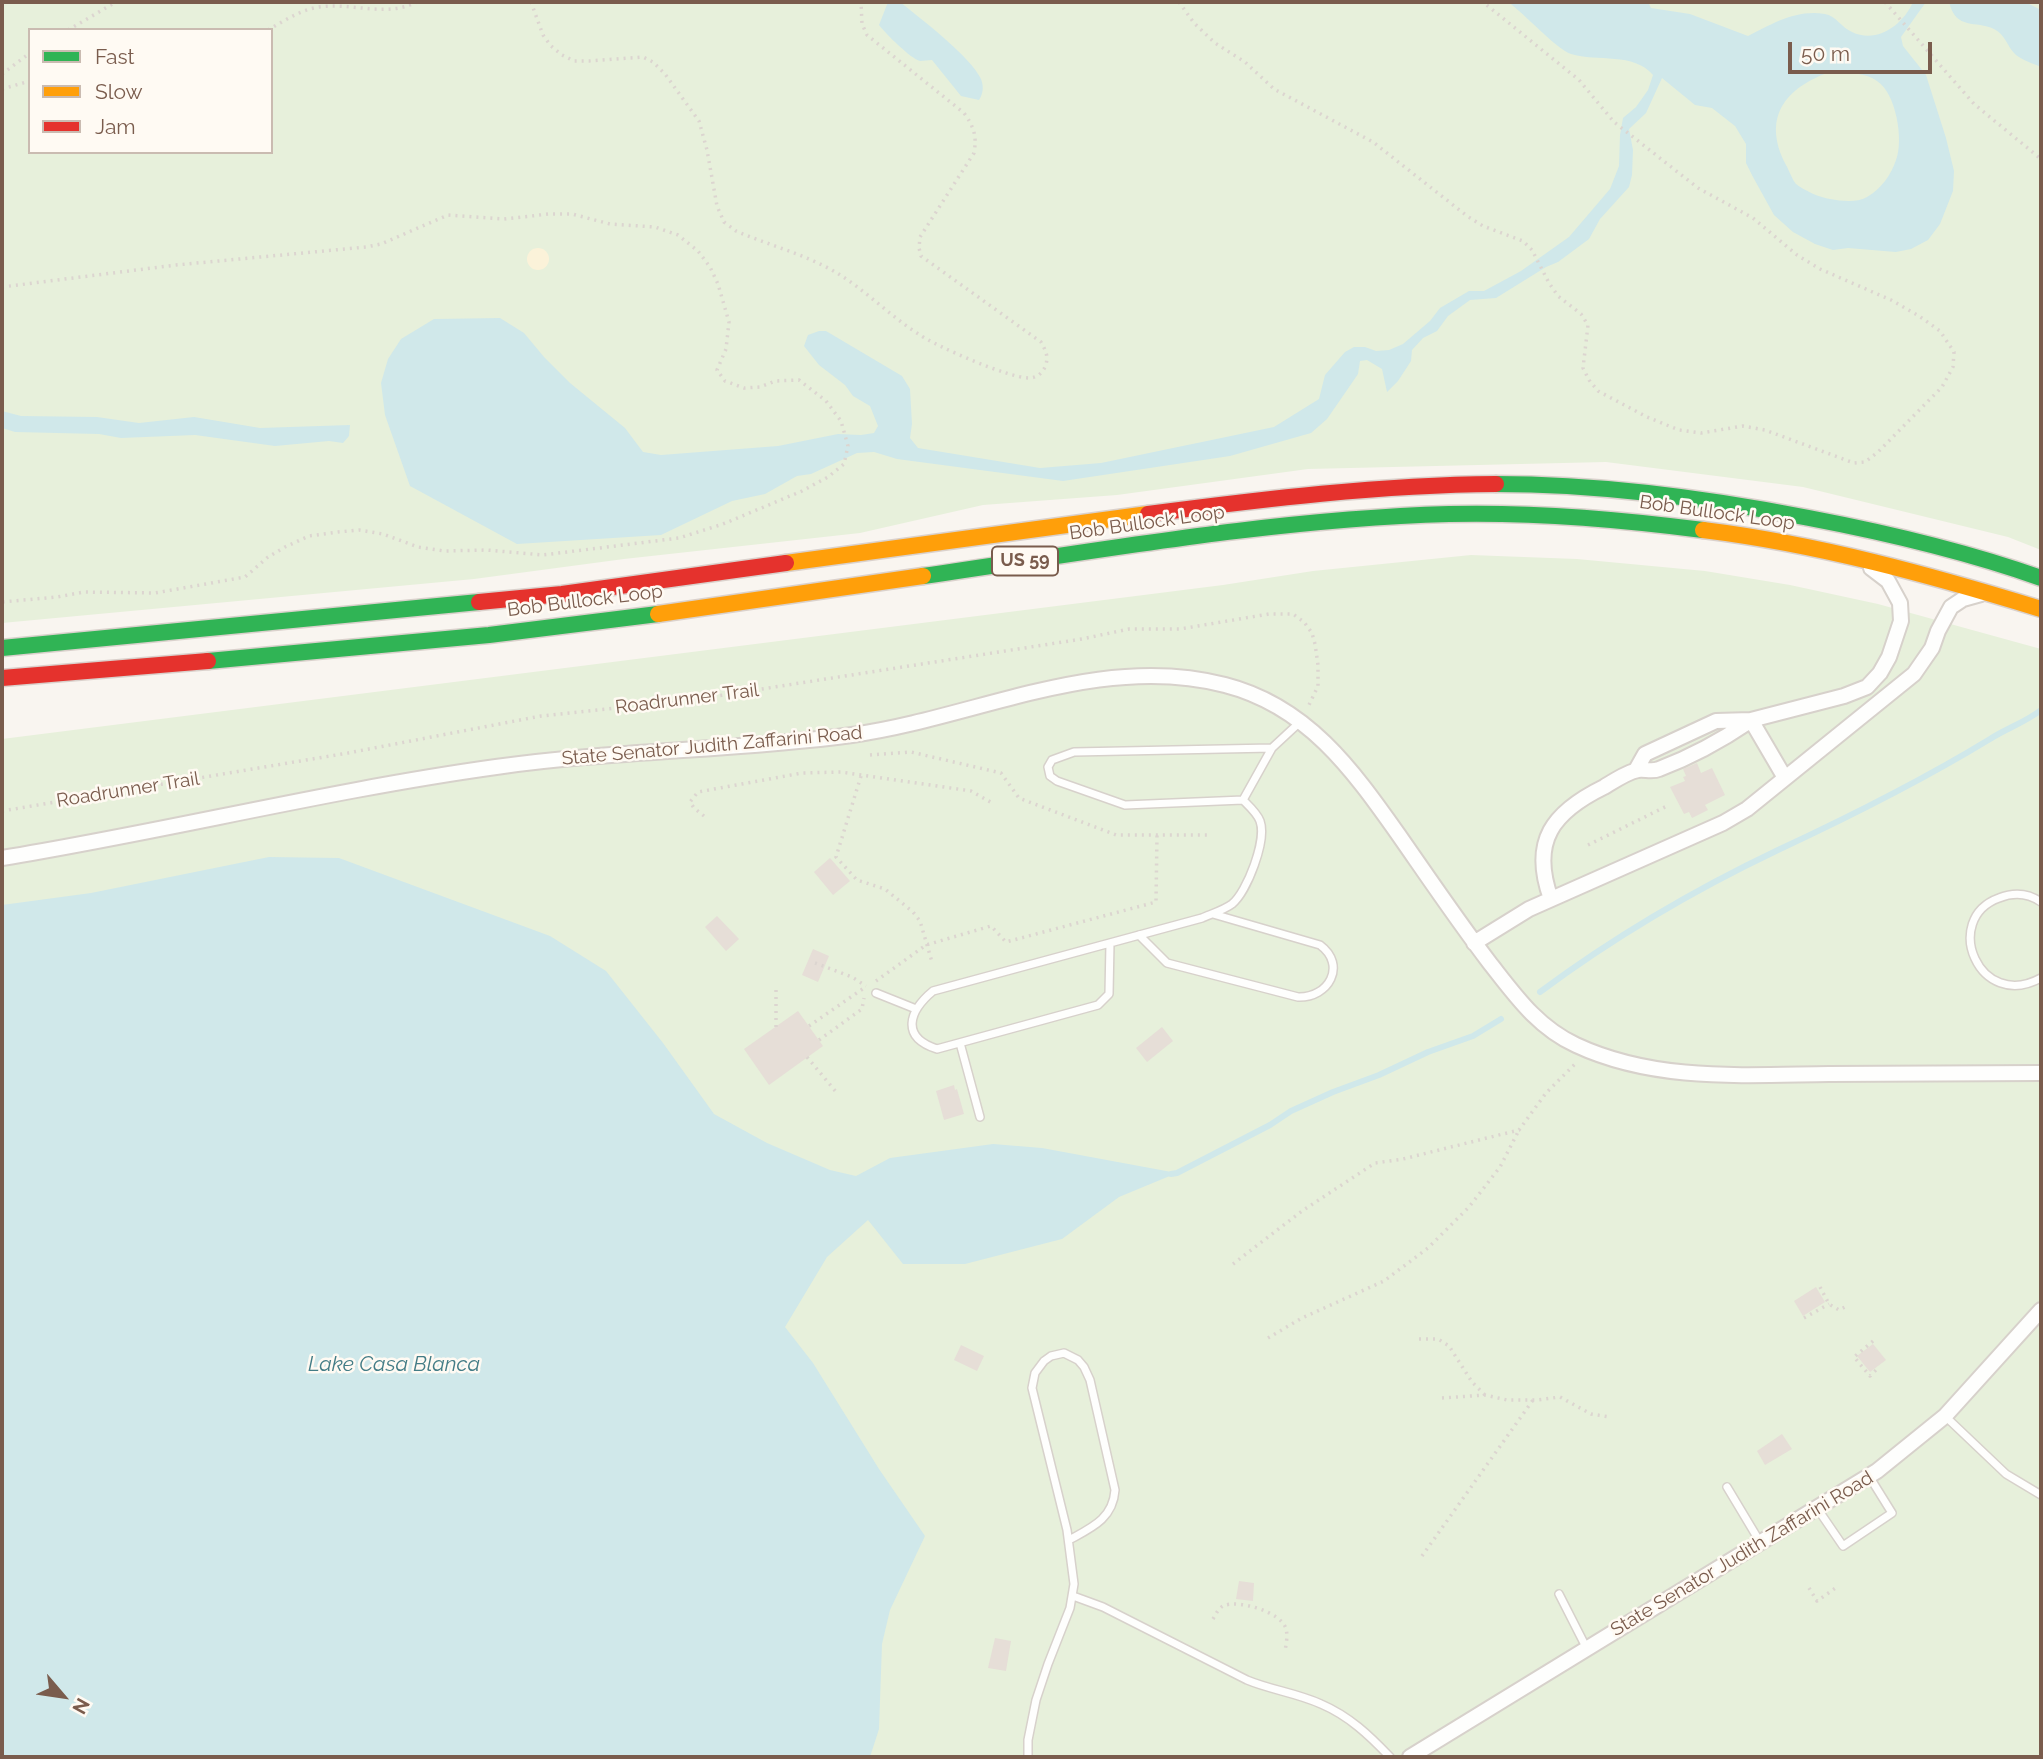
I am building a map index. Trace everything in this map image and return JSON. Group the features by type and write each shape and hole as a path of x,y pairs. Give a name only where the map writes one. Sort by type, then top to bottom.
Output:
{"highway":[{"name":"Bob Bullock Loop","path":"2,648 562,594 1260,499 1456,486 1541,485 1610,489 1707,500 1919,540 2041,578"},
{"name":"Bob Bullock Loop","path":"2,678 423,642 616,620 1153,542 1290,525 1361,519 1502,514 1572,516 1708,530 1856,557 1989,592 2041,609"}],"street":[{"path":"1551,899 1543,857 1549,834 1557,820 1577,800 1636,770 1655,771 1726,738 1751,720 1867,687 1880,673 1896,639 1900,603 1888,581 1856,557"},
{"path":"1474,943 1551,899 1723,823 1747,809 1914,674 1932,648 1951,607 1964,599 1989,592"},
{"name":"State Senator Judith Zaffarini Road","path":"2,858 256,808 491,768 853,735 1055,688 1113,678 1160,675 1225,684 1262,698 1302,718 1356,775 1474,943 1520,1003 1545,1028 1575,1045 1632,1065 1716,1075 2041,1073"},
{"path":"1751,720 1785,778"},
{"name":"State Senator Judith Zaffarini Road","path":"1410,1757 1869,1476 1945,1416 2041,1310"}],"lane":[{"path":"1243,800 1272,748 1302,718"},
{"path":"1243,800 1120,804 1057,781 1050,776 1048,767 1052,760 1074,752 1272,748"},
{"path":"1110,943 1110,994 1098,1005 937,1049 924,1045 915,1037 912,1026 916,1009 933,991 1213,914 1233,904 1239,897 1260,845 1260,822 1243,800"},
{"path":"2041,889 2037,900 2024,894 2008,894 1982,909 1973,922 1971,944 1978,966 1988,977 2001,984 2023,985 2041,978"},
{"path":"1139,935 1167,963 1298,997 1318,993 1328,984 1332,974 1332,960 1320,945 1213,914"},
{"path":"876,993 916,1009"},
{"path":"960,1043 980,1116"},
{"path":"1028,1757 1028,1740 1036,1700 1073,1596 1069,1541 1032,1388 1039,1367 1058,1353 1072,1356 1088,1372 1115,1490 1113,1507 1102,1521 1069,1541"},
{"path":"1945,1416 2006,1474 2041,1495"},
{"path":"1817,1508 1843,1546 1892,1513 1869,1476"},
{"path":"1727,1487 1760,1542"},
{"path":"1559,1594 1587,1649"},
{"path":"1073,1596 1103,1607 1265,1688 1305,1698 1334,1710 1362,1729 1390,1757"}],"path":[{"path":"71,28 116,2"},
{"path":"272,28 317,7 396,9 417,2"},
{"path":"531,2 540,27 551,46 574,61 643,57 653,62 665,74 699,121 708,150 717,206 724,222 736,231 827,267 852,282 921,336 946,348 1012,374 1030,379 1039,376 1047,360 1047,352 1041,342 920,256 920,237 974,153 974,127 964,113 867,35 862,24 861,2"},
{"path":"1180,2 1194,23 1215,43 1245,62 1274,89 1373,142 1483,226 1523,241 1532,250 1553,289 1581,314 1588,325 1583,368 1598,391 1647,417 1679,430 1701,433 1743,426 1765,430 1854,463 1865,462 1892,440 1900,428 1942,387 1953,367 1954,352 1940,331 1891,300 1820,269 1797,255 1753,218 1698,188 1614,122 1579,80 1483,2"},
{"path":"1885,2 1974,104 2041,159"},
{"path":"2,74 28,54"},
{"path":"2,89 28,82"},
{"path":"2,286 176,265 366,247 381,244 448,215 504,219 572,214 610,224 655,227 678,234 698,251 718,284 729,322 726,349 717,370 725,381 744,388 761,387 775,381 799,380 826,401 841,422 848,446 844,464 828,477 793,495 704,531 670,540 542,555 487,550 444,551 418,547 383,534 348,531 309,536 268,557 245,578 155,593 84,592 2,602"},
{"name":"Roadrunner Trail","path":"2,811 348,754 541,716 640,708 1083,639 1111,631 1180,629 1269,614 1293,614 1304,621 1312,633 1318,665 1318,686 1302,718"},
{"path":"870,755 911,752 1001,773 1019,798 1116,835 1207,835"},
{"path":"704,816 690,802 693,795 706,790 802,773 841,772 971,791 994,804"},
{"path":"861,775 836,857 857,880 885,889 914,912 920,921 932,962"},
{"path":"1588,845 1669,806"},
{"path":"809,1026 926,945 991,926 1006,942 1156,902 1157,835"},
{"path":"815,963 852,977 865,987"},
{"path":"819,1041 862,1009 865,987"},
{"path":"776,990 776,1027"},
{"path":"807,1057 837,1093"},
{"path":"1268,1338 1302,1318 1384,1281 1428,1248 1469,1207 1500,1167 1519,1130 1546,1093 1575,1064"},
{"path":"1233,1264 1302,1211 1375,1163 1403,1159 1519,1130"},
{"path":"1820,1287 1829,1304 1839,1310 1844,1307"},
{"path":"1804,1318 1829,1304"},
{"path":"1419,1339 1438,1339 1450,1346 1472,1382 1485,1395"},
{"path":"1873,1341 1854,1357 1870,1376 1876,1370"},
{"path":"1442,1398 1485,1395 1507,1400 1533,1400 1560,1397 1591,1414 1610,1417"},
{"path":"1422,1556 1533,1400"},
{"path":"1809,1588 1817,1601 1837,1587"},
{"path":"1213,1619 1224,1605 1262,1609 1280,1620 1286,1628 1285,1651"}],"green space":[{"path":"2,2 2041,2 2041,550 2008,537 1803,487 1606,462 1308,469 1117,495 983,505 860,533 624,559 474,579 2,623"},
{"path":"1471,555 1577,559 1705,571 1790,585 1878,604 2041,649 2041,1757 2,1757 2,739 1223,585 1313,571"}],"sand":[{"path":"538,248 546,251 549,259 546,267 538,270 530,267 527,259 530,251"}],"water":[{"path":"888,2 900,2 967,60 982,82 983,90 979,100 961,96 932,60 916,59 887,34 879,25"},
{"path":"1508,2 1648,2 1651,8 1690,14 1748,36 1785,19 1814,13 1829,15 1852,32 1871,36 1896,25 1913,2 1926,2 1901,37 1903,46 1926,75 1954,171 1953,191 1940,224 1928,240 1911,249 1896,252 1848,248 1833,250 1815,244 1793,232 1774,215 1746,163 1746,144 1735,126 1712,108 1695,105 1662,78 1646,113 1629,129 1633,150 1629,187 1600,219 1589,239 1558,262 1496,298 1470,300 1448,316 1437,331 1423,338 1412,350 1411,361 1387,392 1382,369 1367,360 1360,361 1358,374 1327,419 1311,433 1230,456 1063,481 897,459 874,452 857,453 811,474 797,476 765,494 732,501 661,535 517,544 410,486 385,415 381,383 388,359 401,339 434,319 500,318 524,333 570,383 625,428 643,452 661,455 778,446 838,434 874,433 878,426 870,406 853,396 845,385 819,365 804,346 808,335 819,331 826,331 902,376 910,389 910,438 918,448 1040,468 1101,463 1274,427 1319,399 1325,375 1345,352 1354,347 1376,351 1389,350 1403,344 1430,321 1440,308 1469,291 1484,291 1521,271 1569,237 1610,189 1619,166 1623,118 1636,107 1648,90 1653,75 1636,63 1626,60 1571,54 1557,45","holes":["1836,70 1868,76 1884,87 1899,129 1898,151 1888,176 1872,194 1854,201 1822,197 1796,184 1779,147 1776,131 1783,104 1792,93 1819,76"]},
{"path":"1949,2 2025,2 2041,10 2041,67 2016,55 2001,34 1994,29 1967,23 1956,17"},
{"path":"2,411 21,416 97,417 139,423 194,417 260,428 350,425 349,436 343,443 329,441 275,446 195,435 121,438 99,434 15,432 2,428"},
{"name":"Lake Casa Blanca","path":"269,857 339,858 550,936 606,971 714,1114 767,1143 830,1170 856,1176 890,1158 993,1144 1042,1148 1177,1173 1119,1197 1062,1239 965,1264 903,1264 868,1220 827,1257 785,1327 813,1363 879,1469 925,1536 890,1610 882,1644 879,1729 870,1757 2,1757 2,905 91,893"}],"building":[{"path":"1697,763 1701,773 1712,768 1725,795 1705,805 1708,810 1692,818 1689,812 1684,814 1670,787 1685,781 1683,769"},
{"path":"830,858 850,881 833,895 814,872"},
{"path":"717,916 739,939 726,951 705,927"},
{"path":"813,949 829,956 818,982 802,975"},
{"path":"798,1011 823,1046 769,1085 744,1049"},
{"path":"1162,1027 1173,1041 1147,1062 1136,1048"},
{"path":"954,1085 964,1114 944,1120 936,1091"},
{"path":"1816,1287 1825,1302 1803,1316 1794,1301"},
{"path":"1873,1344 1886,1360 1870,1372 1857,1356"},
{"path":"961,1345 984,1356 977,1371 954,1360"},
{"path":"1782,1434 1792,1449 1765,1465 1757,1451"},
{"path":"1239,1581 1254,1583 1253,1601 1236,1599"},
{"path":"995,1638 1011,1641 1006,1671 988,1668"}],"waterway":[{"path":"1540,992 1626,933 1685,898 1912,784 2041,710"},
{"path":"1171,1174 1270,1125 1291,1111 1428,1052 1473,1036 1501,1019"}],"traffic: fast":[{"path":"1496,484 1614,489 1770,511 1926,544 2041,578"},
{"path":"923,576 1251,529 1383,517 1449,514 1544,515 1703,530"},
{"path":"2,648 479,602"},
{"path":"208,661 489,635 658,614"}],"traffic: slow":[{"path":"786,563 1148,514"},
{"path":"1703,530 1831,552 1958,584 2041,609"},
{"path":"658,614 923,576"}],"traffic: jam":[{"path":"1148,514 1365,490 1496,484"},
{"path":"479,602 562,594 786,563"},
{"path":"2,678 208,661"}]}
